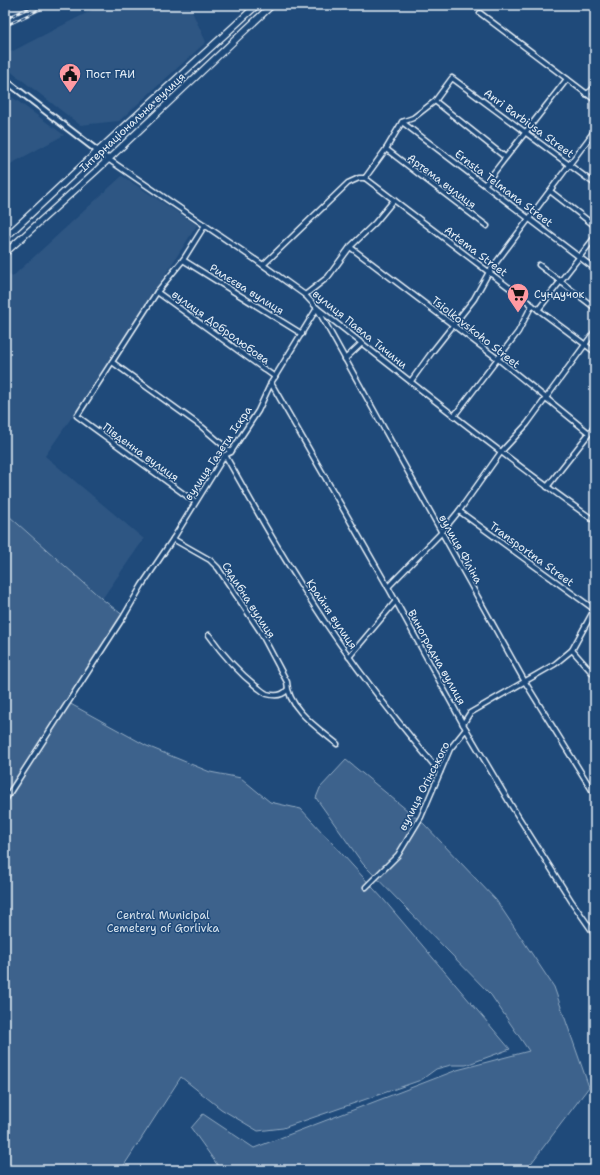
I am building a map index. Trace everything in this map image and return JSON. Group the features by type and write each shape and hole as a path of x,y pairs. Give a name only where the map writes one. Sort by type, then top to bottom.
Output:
{"main road":[{"name":"Інтернаціональна вулиця","path":"5,238 257,5"},
{"name":"Інтернаціональна вулиця","path":"5,253 108,159 272,5"}],"street":[{"path":"480,13 595,100"},
{"name":"Anri Barbiusa Street","path":"435,101 452,78 595,184"},
{"path":"485,184 567,79"},
{"path":"5,80 108,159"},
{"path":"586,94 595,86"},
{"path":"264,265 348,183 359,178 365,178 386,149 402,122 413,118 435,101 505,157"},
{"name":"Ernsta Telmana Street","path":"402,122 595,269"},
{"path":"411,381 474,299 489,272 595,129"},
{"path":"590,137 595,141"},
{"name":"Артема вулиця","path":"386,149 486,226"},
{"name":"вулиця Павла Тичини","path":"108,159 264,265 305,295 317,308 454,416 547,487 595,521"},
{"name":"Artema Street","path":"365,178 595,352"},
{"path":"550,191 595,226"},
{"path":"305,295 328,277 350,247 375,223 394,200"},
{"path":"205,225 183,260 157,292 112,362 202,427 231,452"},
{"path":"538,310 595,237"},
{"name":"Tsiolkovskoho Street","path":"350,247 498,359 589,433"},
{"name":"Рилєєва вулиця","path":"183,260 302,334"},
{"path":"539,265 560,283 595,308"},
{"name":"вулиця Добролюбова","path":"157,292 275,377"},
{"path":"454,416 518,332 532,305"},
{"name":"вулиця Газети Іскра","path":"5,800 124,616 142,585 173,539 225,455 231,452 258,411 271,383 317,308"},
{"name":"вулиця Філіна","path":"317,308 525,682 595,795"},
{"path":"388,587 441,533 459,511 501,452 527,424 595,331"},
{"path":"346,359 362,343"},
{"name":"Південна вулиця","path":"112,362 77,416 195,502"},
{"name":"Виноградна вулиця","path":"271,383 396,601 463,724 511,806 572,902 595,935"},
{"path":"547,487 595,426"},
{"name":"Крайня вулиця","path":"225,455 295,576 349,657 409,736 440,772"},
{"name":"Transportna Street","path":"459,511 595,609"},
{"name":"Сядибна вулиця","path":"173,539 210,560 218,568 260,631 287,682 288,690 296,706 337,744"},
{"path":"349,657 396,601"},
{"path":"463,724 470,713 525,682 554,664 572,650 595,609"},
{"path":"208,635 226,659 266,694 284,694 288,690"},
{"path":"572,650 595,676"},
{"name":"вулиця Огінського","path":"366,887 398,855 421,817 450,749 466,729"}],"shaded area":[{"path":"102,5 189,5 206,42 119,121 80,125 5,67 5,55"},
{"path":"5,92 64,135 5,167"},
{"path":"122,176 197,225 100,376 45,456 144,539 102,599 9,516 5,519 5,269 12,277"}],"green space":[{"name":"Central Municipal Cemetery of Gorlivka","path":"9,516 102,599 124,616 67,702 147,746 210,772 241,778 270,802 301,809 384,900 510,1049 466,1065 451,1065 436,1069 421,1080 283,1128 258,1131 221,1109 181,1077 121,1170 5,1170 5,520"},
{"path":"346,760 424,824 496,900 554,987 589,1087 526,1170 221,1170 191,1128 203,1114 254,1148 457,1070 529,1051 491,995 363,864 316,798 320,788"}],"railway":[{"path":"5,19 35,5"},
{"path":"5,26 49,5"}],"place":[{"name":"Пост ГАИ","path":"70,94"},
{"name":"Сундучок","path":"518,314"}]}
